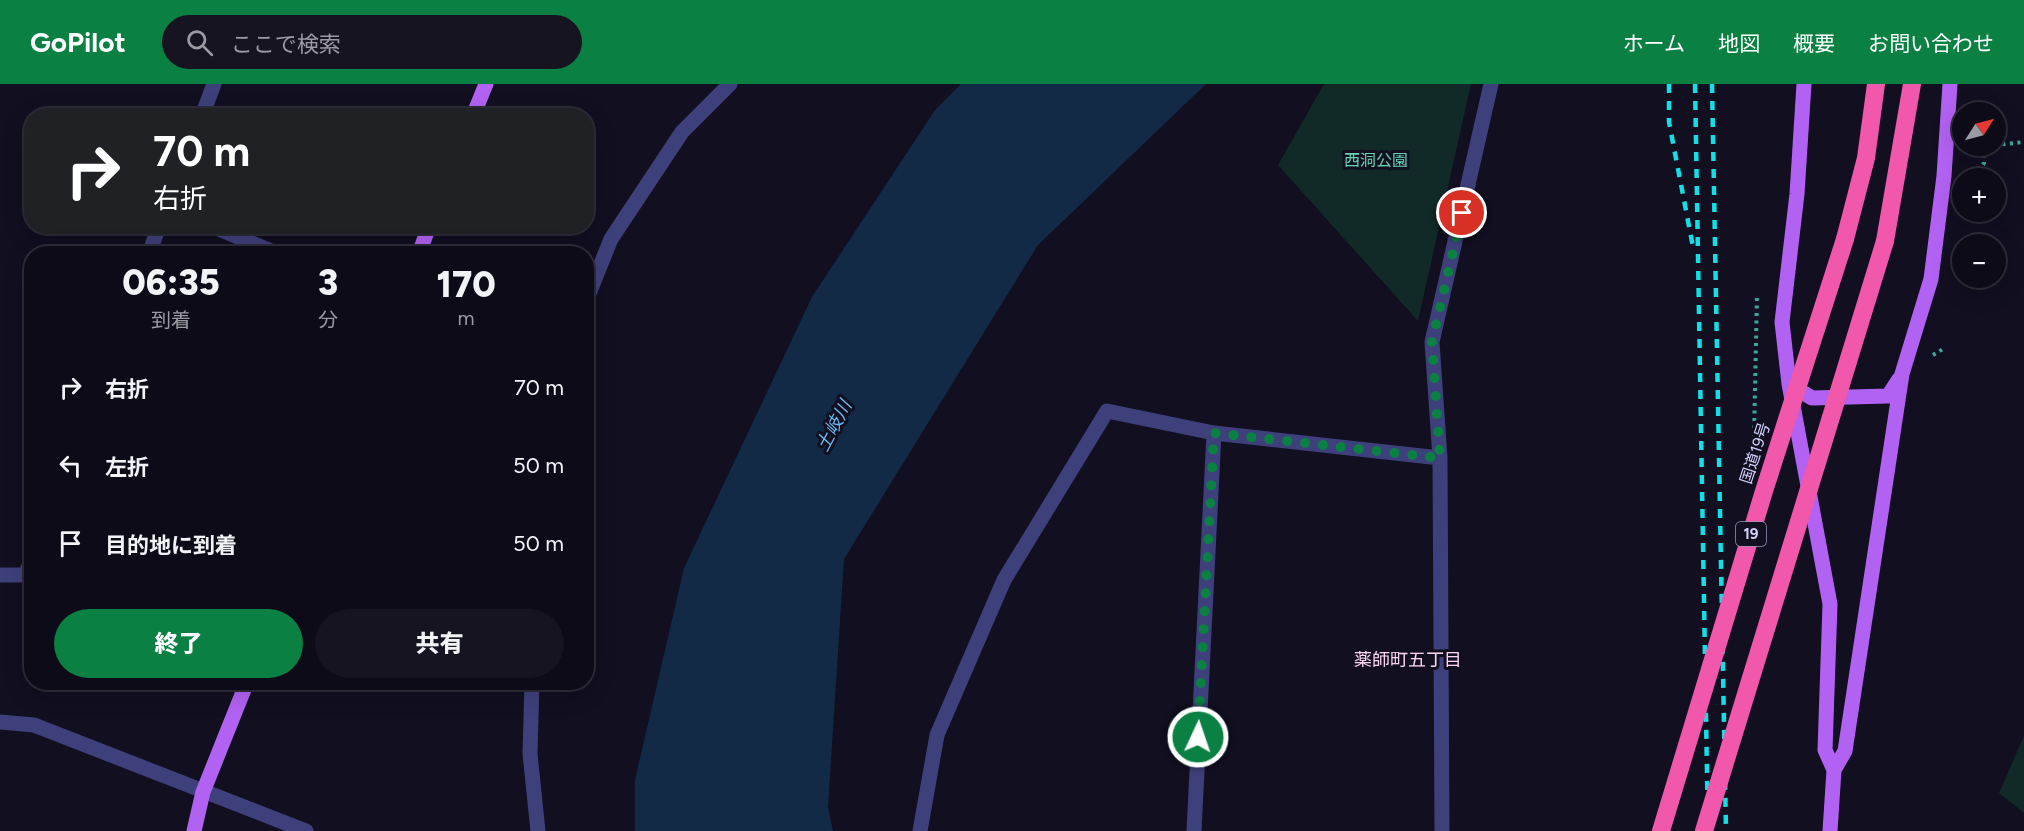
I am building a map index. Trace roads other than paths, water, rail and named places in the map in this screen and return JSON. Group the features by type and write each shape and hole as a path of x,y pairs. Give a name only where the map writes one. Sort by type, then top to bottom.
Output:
{"highway":[{"name":"国道19号","path":"1661,831 1764,491 1845,239 1866,158 1876,84"},
{"name":"19","path":"1704,831 1885,241 1912,84"}],"main road":[{"path":"476,108 486,84"},
{"path":"1804,84 1797,194 1782,322 1789,384 1830,604 1825,750 1834,770"},
{"path":"1830,831 1834,770 1845,751 1902,374 1931,279 1944,176 1950,84"},
{"path":"1789,384 1812,398 1888,396 1902,374"},
{"path":"194,831 203,792 244,690"}],"street":[{"path":"205,108 214,84"},
{"path":"594,281 611,239 682,132 730,84"},
{"path":"1442,831 1440,458 1432,342 1491,84"},
{"path":"231,234 259,246"},
{"path":"920,831 937,735 1004,580 1107,411 1214,433 1440,458"},
{"path":"1194,831 1214,433"},
{"path":"0,575 24,575"},
{"path":"532,690 530,754 538,831"},
{"path":"0,723 34,725 306,831"}],"water":[{"name":"土岐川","path":"961,84 1206,84 1038,245 844,559 828,807 833,831 635,831 635,780 684,568 812,297 935,110"}],"railway":[{"path":"1669,84 1669,122 1693,247"},
{"path":"1695,84 1708,831"},
{"path":"1712,84 1726,831"}],"district":[{"name":"薬師町五丁目","path":"1408,660"}],"park label":[{"name":"西洞公園","path":"1376,160"}]}
